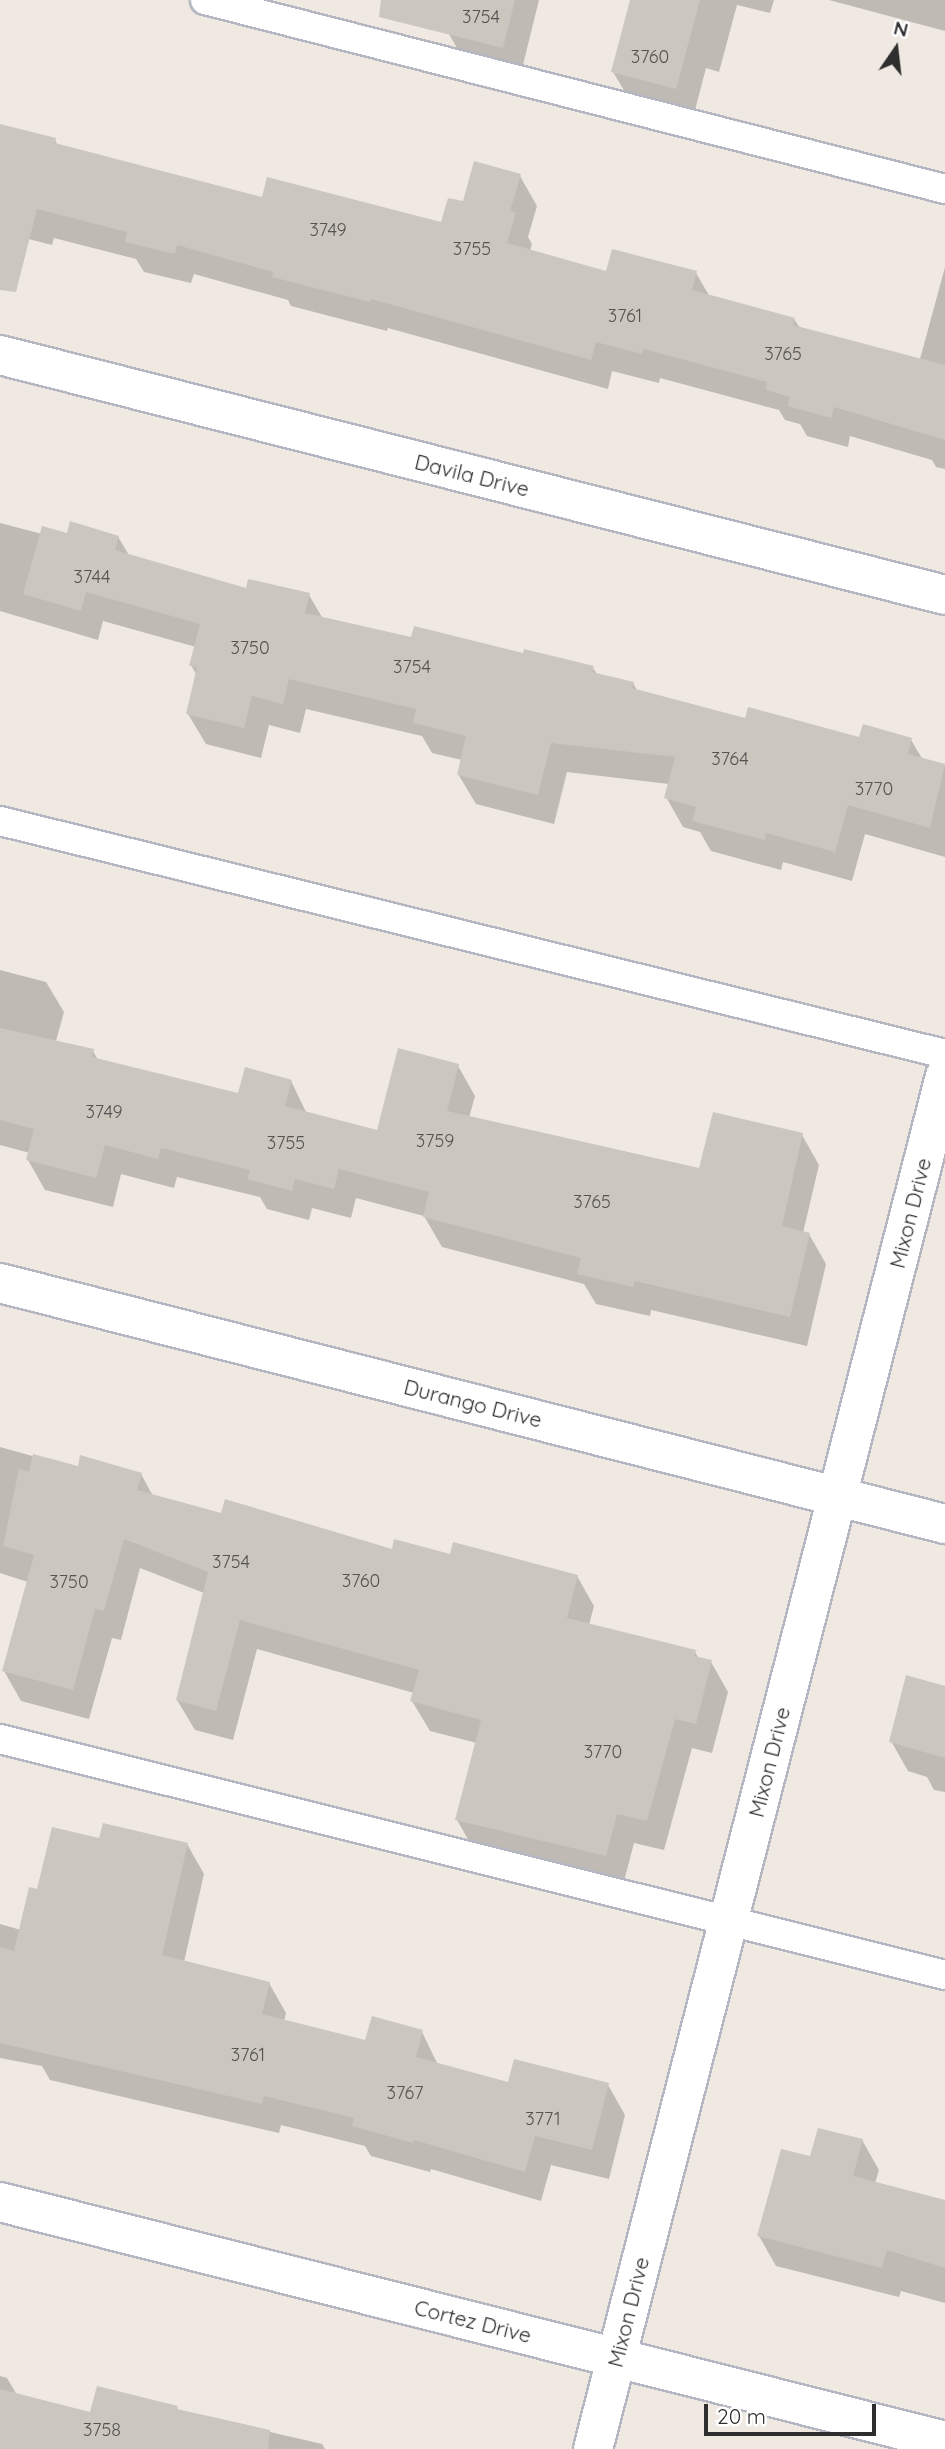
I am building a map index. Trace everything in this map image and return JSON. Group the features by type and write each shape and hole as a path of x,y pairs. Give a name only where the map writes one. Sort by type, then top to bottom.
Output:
{"street":[{"name":"Davila Drive","path":"0,355 945,596"},
{"name":"Mixon Drive","path":"593,2449 945,1076"},
{"name":"Durango Drive","path":"0,1283 945,1524"},
{"name":"Cortez Drive","path":"0,2202 945,2441"}],"lane":[{"path":"205,0 945,189"},
{"path":"0,821 945,1054"},
{"path":"0,1738 945,1975"}],"building":[{"path":"381,0 515,0 503,48 379,17"},
{"path":"630,0 700,0 676,89 611,72"},
{"path":"0,124 56,138 55,143 262,197 267,177 441,222 448,198 463,201 474,161 521,174 510,211 516,212 507,243 606,271 612,249 697,271 692,290 795,318 793,325 945,365 945,440 834,407 831,418 788,406 790,397 766,390 767,382 644,349 642,354 596,342 591,360 371,299 370,302 272,277 273,272 177,245 175,254 125,242 127,232 37,209 16,292 0,290"},
{"path":"70,521 119,536 115,550 246,588 248,579 310,593 305,613 411,637 414,626 523,653 524,649 594,666 592,672 634,682 632,688 745,718 748,707 859,737 863,724 912,738 908,754 945,764 930,828 848,805 835,852 766,833 765,840 692,821 696,807 664,798 675,757 551,743 538,795 457,775 466,736 413,723 416,709 289,679 283,704 252,696 244,728 186,714 197,667 189,666 200,624 86,592 81,611 23,594 42,526 67,533"},
{"path":"0,1028 94,1049 92,1057 238,1093 245,1067 292,1080 285,1106 377,1130 398,1048 459,1064 447,1111 699,1168 713,1112 803,1133 782,1226 810,1233 790,1317 635,1281 633,1287 577,1274 581,1258 423,1217 429,1192 339,1169 334,1189 295,1179 292,1191 247,1179 250,1170 161,1148 158,1159 105,1145 96,1178 26,1160 34,1129 0,1120"},
{"path":"33,1454 78,1466 80,1455 142,1473 137,1490 221,1513 225,1499 392,1549 394,1539 450,1554 453,1542 578,1575 567,1618 696,1650 694,1656 712,1660 696,1724 675,1719 647,1821 617,1814 606,1856 455,1820 481,1720 410,1701 419,1670 240,1620 216,1711 176,1700 208,1572 124,1539 104,1611 95,1609 73,1690 2,1671 34,1555 3,1546 19,1469 29,1472"},
{"path":"906,1675 945,1686 945,1758 889,1742"},
{"path":"103,1823 188,1843 162,1955 270,1982 262,2014 365,2040 372,2016 423,2030 416,2057 508,2082 514,2059 609,2083 592,2150 535,2136 525,2172 414,2140 413,2143 352,2126 354,2118 264,2096 262,2104 0,2043 0,1947 14,1951 29,1887 37,1889 52,1827 99,1838"},
{"path":"818,2128 863,2139 853,2176 945,2200 945,2268 887,2250 882,2268 757,2236 781,2149 810,2156"},
{"path":"97,2386 178,2406 177,2409 270,2430 268,2449 0,2449 0,2389 90,2412"}]}
